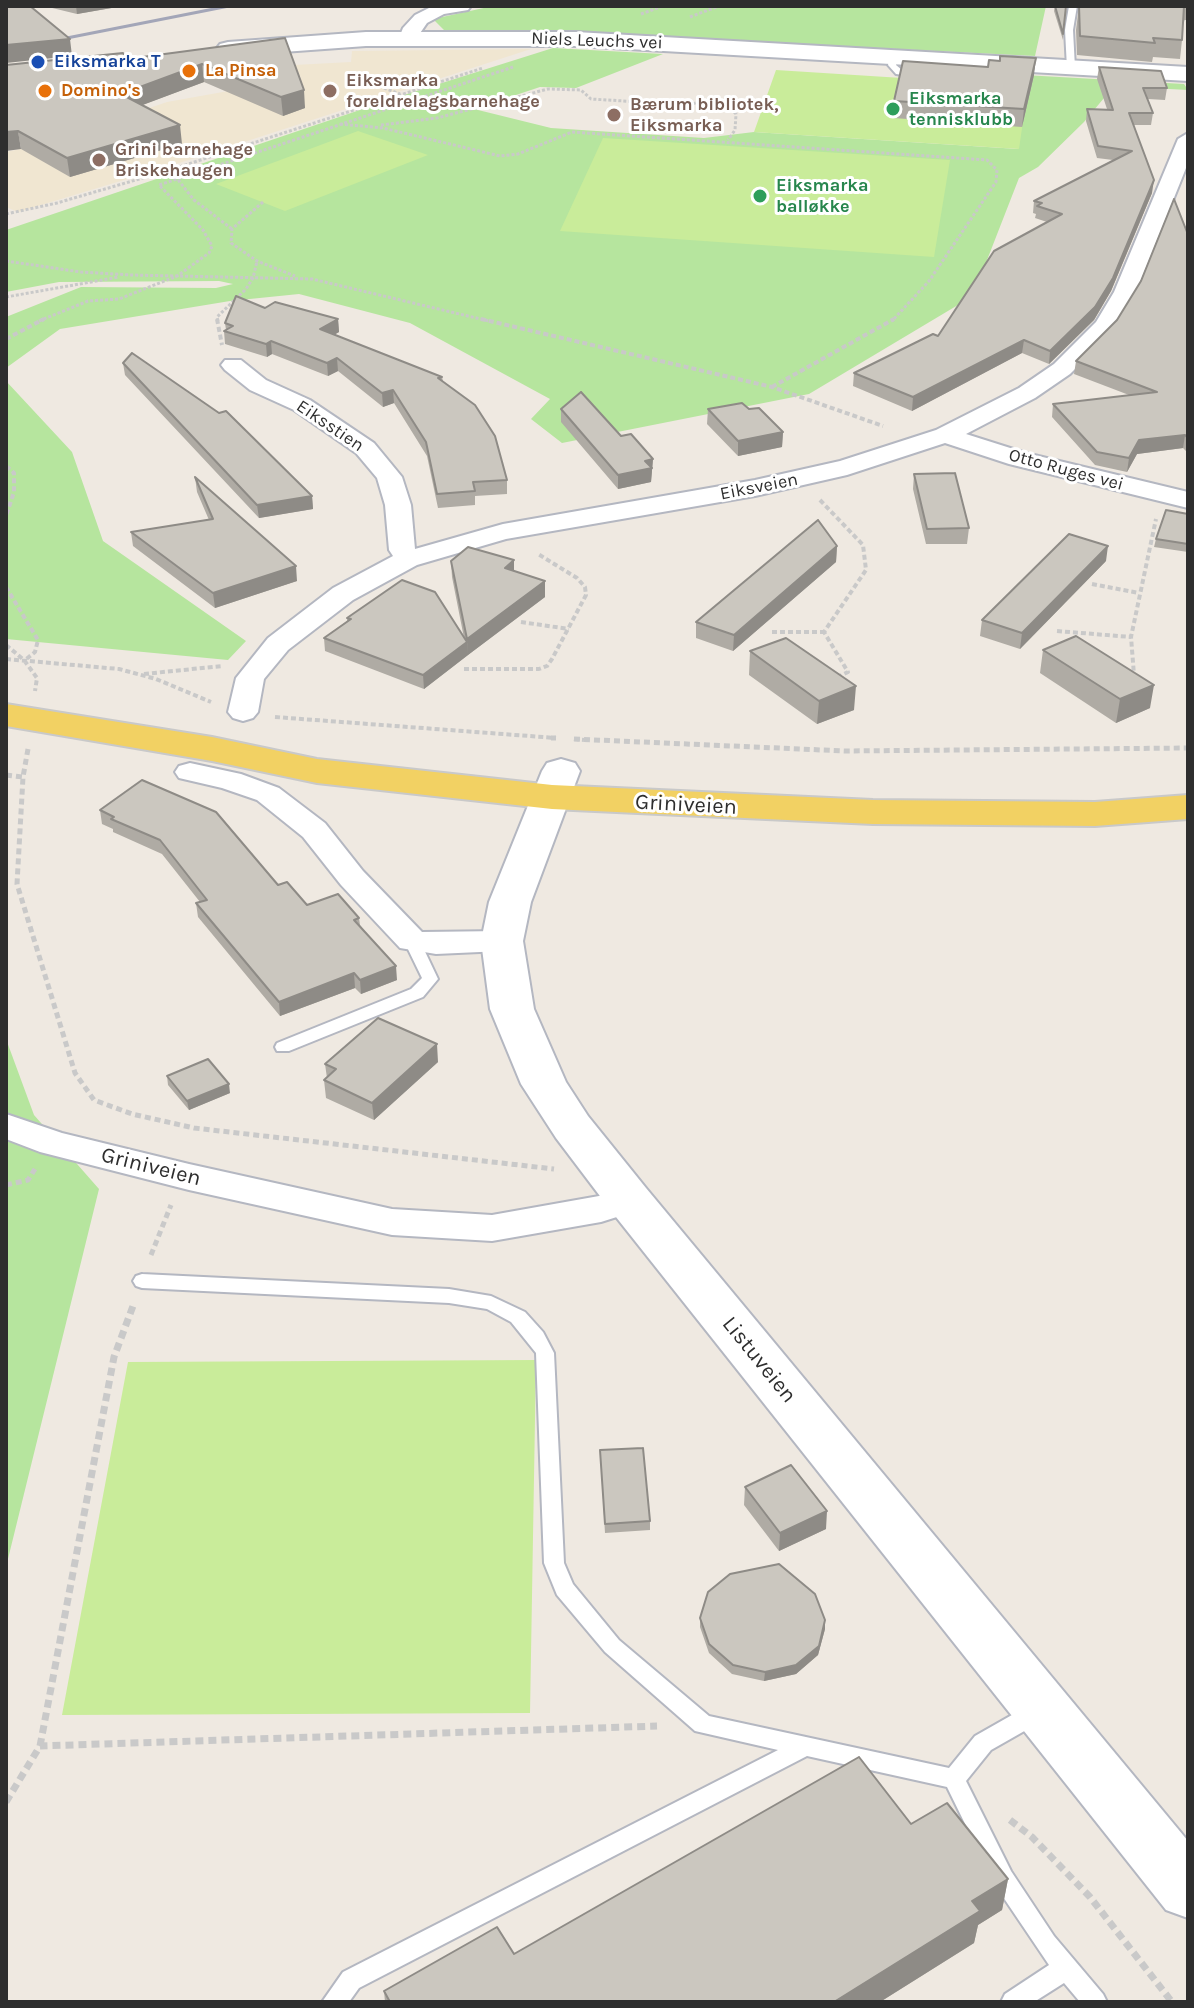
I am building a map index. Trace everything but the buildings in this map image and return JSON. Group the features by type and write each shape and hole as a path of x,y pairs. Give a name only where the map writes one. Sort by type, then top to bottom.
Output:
{"main road":[{"name":"Griniveien","path":"23,717 201,760 317,771 556,784 843,812 1095,814 1175,807"}],"street":[{"path":"408,38 409,32 421,19 436,8 462,6"},
{"name":"Niels Leuchs vei","path":"212,51 408,38 576,39 1188,74"},
{"name":"Eiksveien","path":"243,712 250,678 262,660 307,619 343,594 408,559 503,532 801,479 935,439 1043,383 1078,356 1105,326 1125,292 1188,139"},
{"name":"Eiksstien","path":"233,365 258,385 302,405 365,448 389,477 398,505 402,550 408,559"},
{"name":"Otto Ruges vei","path":"935,439 1188,500"},
{"path":"201,760 230,780 268,794 314,830 352,878 412,941 436,944 502,941"},
{"name":"Listuveien","path":"556,784 510,902 502,941 512,1009 544,1084 572,1127 629,1200 1188,1889"},
{"name":"Griniveien","path":"6,1126 53,1143 189,1177 392,1222 492,1228 601,1209 629,1200"}],"lane":[{"path":"1071,68 1069,30 1073,6"},
{"path":"894,57 892,65 899,72 941,76"},
{"path":"283,1047 417,993 430,979 412,941"},
{"path":"142,1281 449,1296 491,1303 518,1317 536,1337 545,1353 554,1563 564,1589 612,1646 703,1724 954,1779"},
{"path":"954,1779 983,1743 1042,1709"},
{"path":"334,2002 351,1980 803,1748"},
{"path":"954,1779 1003,1878 1046,1944 1095,2002"},
{"path":"1013,2002 1066,1968"}],"path":[{"path":"1179,6 1178,16 1188,22"},
{"path":"6,339 28,325 88,301 119,299 177,276 209,253 212,246 203,230 159,185 525,63"},
{"path":"6,216 170,170 488,67"},
{"path":"384,88 400,94"},
{"path":"340,124 385,125 437,118 548,89 581,90 591,99 690,105 703,100 728,106 736,114 735,130 728,140"},
{"path":"340,124 383,128 500,156 518,154 572,132 728,140 987,160 997,170 996,182 929,281 891,322 772,387"},
{"path":"170,170 194,200 232,229"},
{"path":"263,202 232,229 231,243 257,261 288,275 772,387 935,439"},
{"path":"6,261 81,272 131,275 312,279"},
{"path":"233,365 221,343 217,317 253,278 257,261"},
{"path":"6,297 131,275"},
{"path":"6,466 14,473 14,492 6,516"},
{"path":"801,479 863,545 866,570 824,632"},
{"path":"1125,680 1134,675 1131,637 1161,495"},
{"path":"464,669 547,666 586,595 585,587 577,578 503,532"},
{"path":"1092,584 1139,593"},
{"path":"6,587 38,640 35,652 24,660"},
{"path":"521,622 569,629"},
{"path":"1057,631 1131,637"},
{"path":"772,632 824,632"},
{"path":"824,632 848,672 824,685"},
{"path":"6,645 24,660 37,678 23,717 17,884 75,1073 94,1100 132,1114 194,1128 567,1171"},
{"path":"6,659 96,665 139,674 243,712 487,734 701,747 845,751 1188,748"},
{"path":"139,674 262,660"},
{"path":"6,775 23,777"},
{"path":"6,1802 40,1746 114,1357 167,1212 189,1177"},
{"path":"40,1746 703,1724"},
{"path":"954,1779 1041,1847 1090,1897 1172,2002"}],"shaded area":[{"path":"531,49 18,212 6,207 6,152 44,144 167,102 301,78 294,65 351,62 352,51"}],"green space":[{"path":"493,6 1046,6 1035,56 599,34 444,30 433,19"},
{"path":"553,48 663,54 576,88 540,87 474,109 551,128 704,138 754,132 1018,149 1006,74 1184,84 1188,90 1114,86 1084,122 1038,167 1019,178 973,296 809,394 562,443 531,419 550,399 410,323 299,294 230,301 60,329 6,368 6,317 81,287 216,288 233,284 219,281 59,282 6,292 6,230 407,94"},
{"name":"Eiksmarka tennisklubb","path":"776,70 1028,86 1019,149 754,132"},
{"path":"358,131 428,155 285,211 216,184"},
{"name":"Eiksmarka balløkke","path":"603,138 950,160 934,257 560,231"},
{"path":"6,381 72,452 103,541 246,641 228,660 6,639"},
{"path":"6,1039 34,1115 99,1189 6,1567"},
{"path":"536,1360 530,1713 62,1715 128,1362"}],"railway":[{"path":"6,50 229,6"}],"place":[{"name":"Eiksmarka T","path":"38,62"},
{"name":"La Pinsa","path":"189,71"},
{"name":"Domino's","path":"45,91"},
{"name":"Eiksmarka foreldrelagsbarnehage","path":"330,91"},
{"name":"Eiksmarka tennisklubb","path":"893,109"},
{"name":"Bærum bibliotek, Eiksmarka","path":"614,115"},
{"name":"Grini barnehage Briskehaugen","path":"99,160"},
{"name":"Eiksmarka balløkke","path":"760,196"}]}
